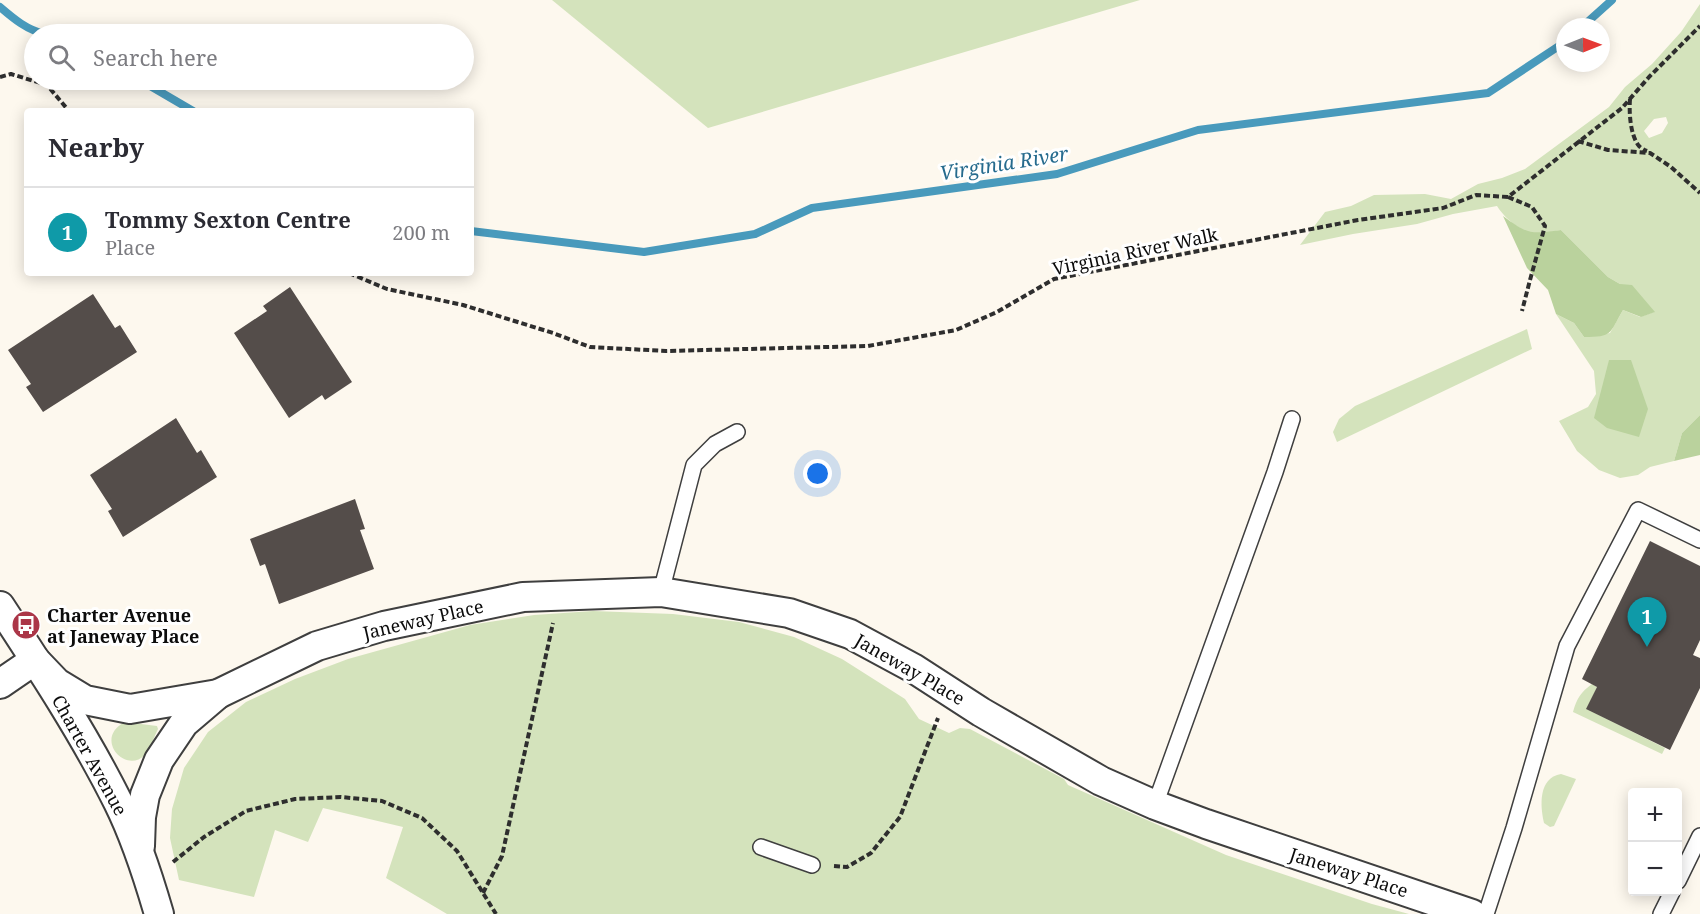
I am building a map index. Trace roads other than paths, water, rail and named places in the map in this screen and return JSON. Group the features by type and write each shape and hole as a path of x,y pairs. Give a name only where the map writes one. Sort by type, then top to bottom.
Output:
{"street":[{"name":"Janeway Place","path":"140,853 141,817 145,795 159,760 184,723 218,694 317,646 384,626 523,597 661,592 789,613 850,634 913,668 981,712 1101,781 1155,806 1472,914"},
{"name":"Charter Avenue","path":"0,606 95,759 119,804 140,853 159,914"},
{"name":"Janeway Place","path":"35,660 57,683 85,700 130,709 218,694"},
{"path":"0,684 35,660"}],"lane":[{"path":"1155,806 1292,419"},
{"path":"661,592 694,465 715,444 737,432"},
{"path":"1486,914 1520,807 1566,646 1638,510 1700,540"},
{"path":"1682,871 1700,836"},
{"path":"761,847 812,865"},
{"path":"1661,914 1670,896"}],"waterway":[{"name":"Virginia River","path":"1592,18 1612,0"},
{"name":"Virginia River","path":"0,7 24,25"},
{"name":"Virginia River","path":"474,231 644,252 755,234 812,208 1057,174 1198,130 1488,93 1556,48"},
{"name":"Virginia River","path":"157,90 188,108"}],"place":[{"name":"Charter Avenue at Janeway Place","path":"26,625"},
{"name":"Tommy Sexton Centre","path":"1647,647"}]}
